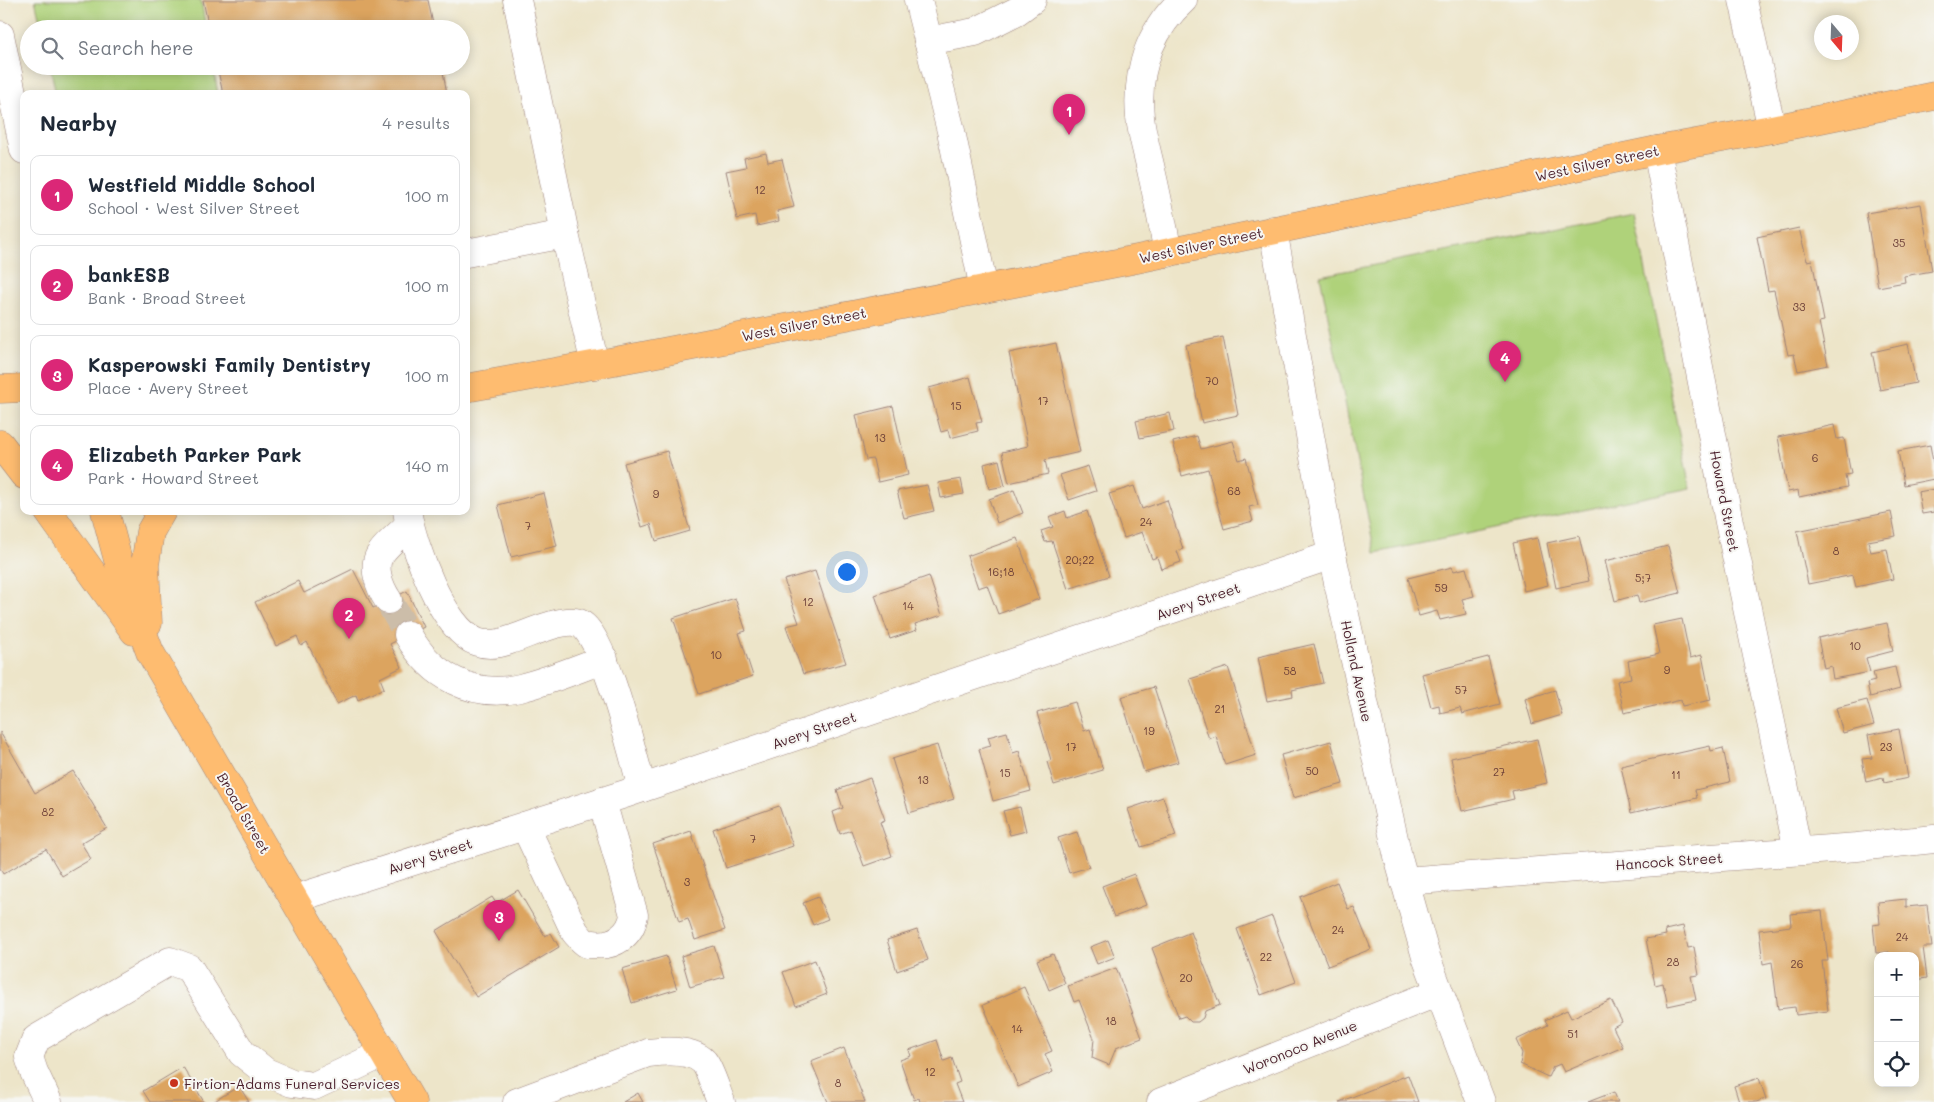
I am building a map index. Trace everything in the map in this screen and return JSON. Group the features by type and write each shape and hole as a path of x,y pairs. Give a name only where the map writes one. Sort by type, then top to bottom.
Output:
{"main road":[{"name":"West Silver Street","path":"470,387 595,365 1168,253 1657,150 1934,96"},
{"path":"0,389 20,388"},
{"path":"0,444 20,470"},
{"path":"51,515 106,595 150,652"},
{"name":"Broad Street","path":"107,515 123,579 150,652 412,1102"},
{"path":"150,652 145,565 150,532 160,515"}],"street":[{"path":"517,0 565,234 595,365"},
{"path":"918,0 952,132 984,289"},
{"path":"928,41 975,32 1017,11 1032,0"},
{"path":"1168,253 1140,119 1139,92 1142,69 1148,48 1158,27 1183,0"},
{"path":"1743,0 1772,129"},
{"path":"0,35 20,131"},
{"name":"Howard Street","path":"1657,150 1728,522 1798,851"},
{"name":"Holland Avenue","path":"1273,230 1332,555 1404,881 1426,957 1481,1102"},
{"path":"470,252 565,234"},
{"path":"388,600 381,590 377,572 380,554 408,518"},
{"path":"408,518 426,572 440,603 458,628 476,642 492,645 566,622 580,623 590,632 604,659 642,788"},
{"name":"Avery Street","path":"294,900 642,788 1332,555"},
{"path":"408,635 416,650 434,669 456,683 492,691 520,688 604,659"},
{"path":"525,826 575,932 586,943 610,944 624,937 632,925 634,916 602,801"},
{"name":"Hancock Street","path":"1404,881 1934,839"},
{"path":"48,1102 29,1057 36,1039 170,961 189,968 242,1053 266,1072 292,1084 314,1086 384,1053"},
{"name":"Woronoco Avenue","path":"1161,1102 1439,992"},
{"path":"517,1102 648,1052 669,1050 690,1054 704,1062 721,1102"}],"green space":[{"path":"35,0 201,0 204,20 40,20"},
{"path":"52,75 215,75 217,90 55,90"},
{"path":"1634,213 1690,488 1375,553 1320,276"}],"building":[{"path":"203,0 428,0 432,20 207,20"},
{"path":"219,75 444,75 446,90 222,90"},
{"path":"766,153 768,162 782,159 794,207 777,211 779,221 757,226 755,215 737,219 726,171 746,167 744,158"},
{"path":"1921,204 1932,271 1904,276 1905,282 1878,287 1866,213"},
{"path":"1799,228 1807,261 1812,260 1824,321 1819,322 1828,365 1798,371 1794,354 1788,355 1774,290 1768,291 1757,237"},
{"path":"1223,337 1238,415 1202,423 1186,345"},
{"path":"1056,343 1080,452 1045,460 1048,474 1009,483 1002,452 1028,446 1009,353"},
{"path":"1908,344 1916,383 1880,390 1872,352"},
{"path":"970,377 982,422 976,423 978,431 950,438 948,430 941,432 929,388"},
{"path":"893,406 908,475 878,482 873,459 866,460 856,415"},
{"path":"1170,413 1174,431 1140,438 1136,421"},
{"path":"1834,425 1837,439 1844,438 1851,474 1845,475 1847,487 1799,497 1798,490 1788,492 1778,437"},
{"path":"1197,436 1201,449 1233,441 1239,460 1246,458 1258,505 1249,507 1253,521 1224,529 1208,469 1182,476 1173,442"},
{"path":"1930,445 1934,479 1904,485 1898,451"},
{"path":"667,451 690,531 656,541 651,524 642,527 624,463"},
{"path":"999,460 1005,486 989,489 984,464"},
{"path":"1088,466 1096,491 1069,500 1060,475"},
{"path":"961,479 964,494 941,498 938,483"},
{"path":"927,485 934,511 904,518 897,491"},
{"path":"1134,486 1142,509 1167,500 1183,549 1177,551 1181,562 1161,569 1157,557 1152,559 1142,532 1124,538 1109,494"},
{"path":"1934,489 1934,512 1922,514 1918,492"},
{"path":"1014,490 1023,513 997,523 989,499"},
{"path":"544,493 557,546 511,557 498,505"},
{"path":"1065,511 1067,518 1087,511 1109,576 1068,589 1052,541 1045,542 1041,531 1053,527 1049,517"},
{"path":"1891,512 1896,536 1868,541 1871,552 1887,549 1893,579 1856,587 1853,575 1808,584 1797,531"},
{"path":"1579,536 1589,581 1556,588 1547,543"},
{"path":"1017,538 1039,599 998,614 987,585 978,588 967,556"},
{"path":"1537,538 1548,585 1524,591 1513,543"},
{"path":"1668,546 1680,593 1639,603 1637,595 1615,601 1605,561"},
{"path":"1452,567 1454,571 1466,568 1474,596 1462,599 1466,614 1440,620 1437,611 1419,616 1408,578"},
{"path":"353,569 373,608 407,591 424,627 390,644 402,667 380,678 384,688 358,700 356,695 337,704 307,642 301,646 297,636 276,646 255,602 298,581 304,593"},
{"path":"815,571 846,663 803,674 786,626 799,623 784,580"},
{"path":"929,576 942,615 915,624 917,630 890,639 875,595"},
{"path":"735,598 746,631 739,633 753,676 699,694 673,618"},
{"path":"1682,619 1690,658 1702,655 1711,700 1682,706 1681,700 1624,713 1617,681 1631,678 1628,661 1659,654 1653,625"},
{"path":"1887,623 1893,651 1866,658 1870,672 1833,679 1831,666 1824,668 1818,638"},
{"path":"1314,644 1323,683 1292,690 1293,696 1267,701 1258,657"},
{"path":"1488,657 1500,704 1462,714 1460,708 1440,713 1439,705 1431,707 1422,674"},
{"path":"1228,667 1256,755 1225,765 1216,736 1209,739 1190,679"},
{"path":"1895,667 1900,689 1870,697 1867,683 1875,681 1873,672"},
{"path":"1154,687 1178,762 1144,772 1121,697"},
{"path":"1555,690 1562,715 1532,724 1525,699"},
{"path":"1867,700 1874,725 1843,733 1836,708"},
{"path":"1075,702 1084,731 1090,729 1103,770 1054,785 1047,762 1051,760 1037,713"},
{"path":"1899,729 1908,778 1884,783 1883,778 1866,782 1862,759 1872,758 1868,735"},
{"path":"0,732 35,793 73,771 107,828 81,843 91,859 62,876 46,849 3,874 0,868"},
{"path":"1007,732 1013,753 1019,751 1031,791 993,801 979,749 991,746 988,737"},
{"path":"1537,739 1547,783 1512,791 1514,799 1462,811 1451,758"},
{"path":"1331,741 1343,784 1293,798 1281,755"},
{"path":"937,745 954,799 909,813 892,759"},
{"path":"1710,746 1711,751 1723,748 1730,782 1695,790 1697,798 1631,813 1621,766"},
{"path":"870,778 885,820 880,822 892,856 864,866 851,830 840,834 833,812 843,808 837,790"},
{"path":"1163,797 1176,836 1141,847 1128,809"},
{"path":"779,806 793,846 726,868 713,829"},
{"path":"1020,807 1026,831 1010,835 1003,811"},
{"path":"691,831 725,930 695,940 688,919 679,922 653,844"},
{"path":"1077,832 1089,867 1069,873 1058,838"},
{"path":"1134,874 1146,905 1114,917 1102,886"},
{"path":"1337,882 1348,909 1354,907 1371,949 1328,966 1300,897"},
{"path":"518,890 545,936 551,933 559,947 476,997 436,931 492,897 496,903"},
{"path":"818,897 828,919 813,925 803,903"},
{"path":"1906,899 1906,907 1927,905 1932,947 1923,947 1927,978 1919,979 1919,952 1876,952 1873,925 1880,924 1878,902"},
{"path":"1822,911 1828,961 1822,961 1828,1011 1796,1015 1795,1007 1778,1009 1772,962 1763,964 1759,930 1791,926 1790,914"},
{"path":"1272,916 1296,982 1261,995 1237,929"},
{"path":"1683,926 1688,948 1694,947 1699,975 1691,976 1696,1000 1668,1006 1663,983 1655,985 1646,939 1666,935 1665,930"},
{"path":"917,930 928,960 897,971 887,940"},
{"path":"1191,932 1220,1005 1205,1011 1203,1018 1198,1022 1191,1022 1185,1016 1179,1018 1152,948"},
{"path":"1108,940 1115,957 1097,964 1090,947"},
{"path":"714,946 724,977 690,987 681,956"},
{"path":"1053,954 1065,983 1049,990 1037,960"},
{"path":"666,956 677,989 632,1003 622,969"},
{"path":"815,960 827,994 796,1006 783,972"},
{"path":"1116,968 1142,1038 1116,1048 1109,1065 1092,1058 1094,1039 1079,1000 1074,1002 1068,986"},
{"path":"1024,987 1052,1051 1045,1054 1053,1072 1018,1087 983,1005"},
{"path":"1611,1000 1622,1022 1613,1027 1623,1047 1564,1072 1560,1064 1553,1067 1548,1077 1520,1064 1522,1053 1516,1040 1548,1025 1545,1020 1567,1010 1571,1018"},
{"path":"937,1040 944,1061 952,1058 960,1082 955,1084 962,1102 920,1102 919,1098 914,1100 900,1060 911,1056 909,1050"},
{"path":"844,1048 865,1102 828,1102 811,1061"},
{"name":"Firtion-Adams Funeral Services","path":"183,1067 204,1102 150,1102 143,1091"},
{"path":"1408,1075 1418,1102 1339,1102"},
{"path":"1759,1078 1766,1099 1756,1102 1739,1102 1734,1086"},
{"name":"Firtion-Adams Funeral Services","path":"239,1086 249,1102 213,1102"},
{"path":"1614,1092 1618,1102 1588,1102"},
{"path":"638,1093 643,1102 623,1102"}],"tunnel":[{"path":"388,600 408,635"}],"place":[{"name":"Westfield Middle School","path":"1069,135"},
{"name":"Elizabeth Parker Park","path":"1505,382"},
{"name":"bankESB","path":"349,639"},
{"name":"Kasperowski Family Dentistry","path":"499,941"},
{"name":"Firtion-Adams Funeral Services","path":"174,1083"}]}
